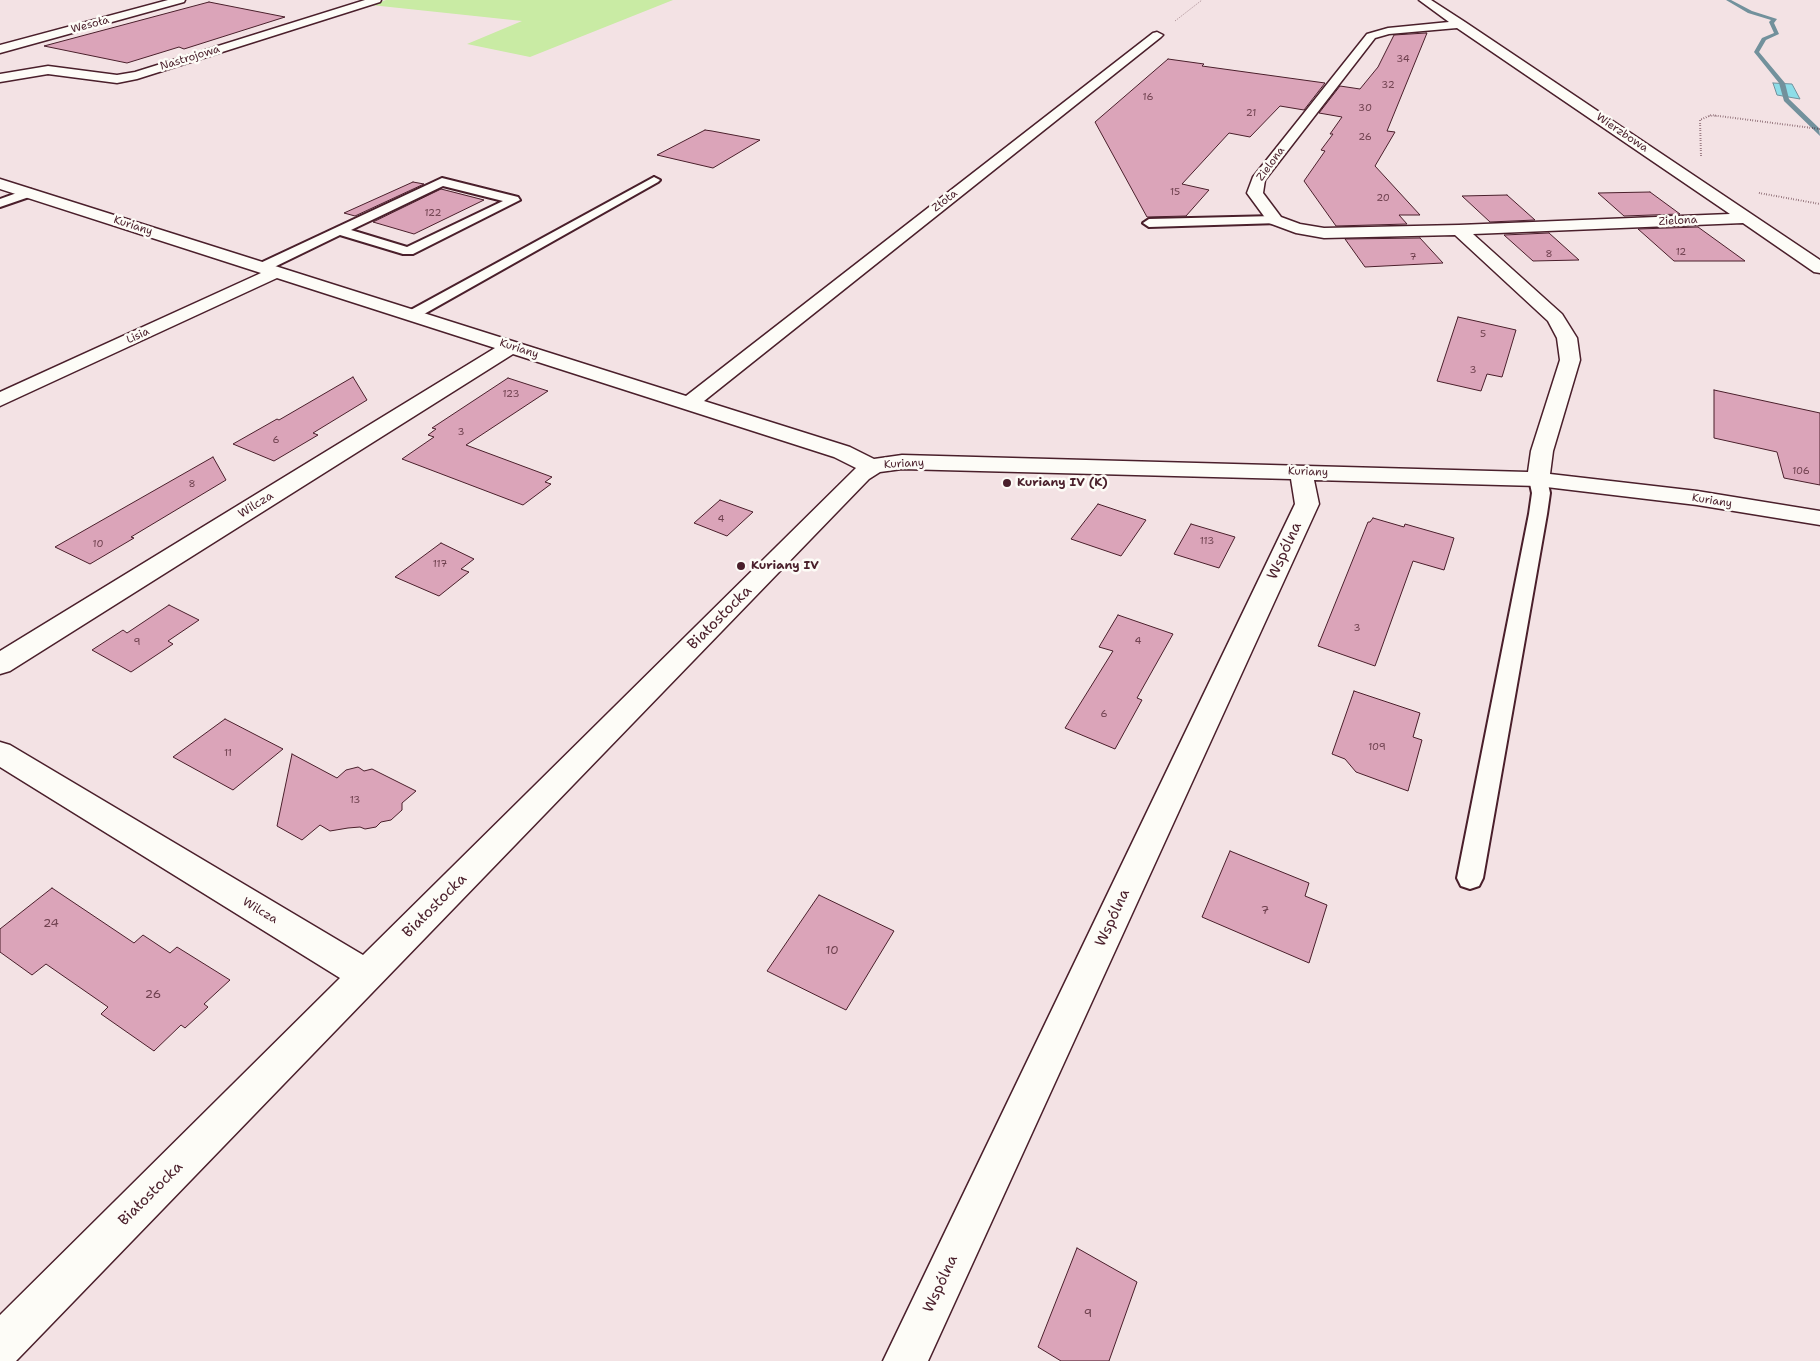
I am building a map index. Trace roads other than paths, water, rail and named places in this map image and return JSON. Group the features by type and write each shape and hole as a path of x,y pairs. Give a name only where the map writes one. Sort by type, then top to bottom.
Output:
{"street":[{"name":"Wesoła","path":"0,49 180,0"},
{"name":"Nastrojowa","path":"0,78 48,70 117,79 137,75 376,0"},
{"name":"Wierzbowa","path":"1424,0 1820,268"},
{"name":"Zielona","path":"1461,24 1388,31 1371,36 1258,180 1255,193 1276,220 1296,228 1324,234 1747,218"},
{"name":"Złota","path":"689,403 1157,36"},
{"name":"Kuriany","path":"0,184 842,452 872,467 885,463 902,462 1538,479 1697,498 1820,518"},
{"path":"1460,230 1554,318 1567,338 1570,360 1542,451 1538,479"},
{"name":"Lisia","path":"0,400 269,270"},
{"name":"Wilcza","path":"0,664 512,346"},
{"name":"Białostocka","path":"0,1346 861,474 872,467"},
{"name":"Wspólna","path":"905,1361 1307,504 1301,472"},
{"name":"Wilcza","path":"0,753 366,976"}],"lane":[{"path":"412,315 654,180"},
{"path":"269,270 340,231 442,182 514,200 408,251 340,231"},
{"path":"0,203 28,193"},
{"path":"1148,223 1276,220"},
{"path":"1470,878 1538,514 1541,493 1538,479"}],"water":[{"path":"1773,83 1792,84 1800,99 1777,95"}],"waterway":[{"path":"1728,0 1750,12 1775,20 1771,22 1777,34 1764,39 1756,52 1782,83 1786,100 1820,134"}],"place":[{"name":"Kuriany IV (K)","path":"1007,483"},
{"name":"Kuriany IV","path":"741,566"}]}
